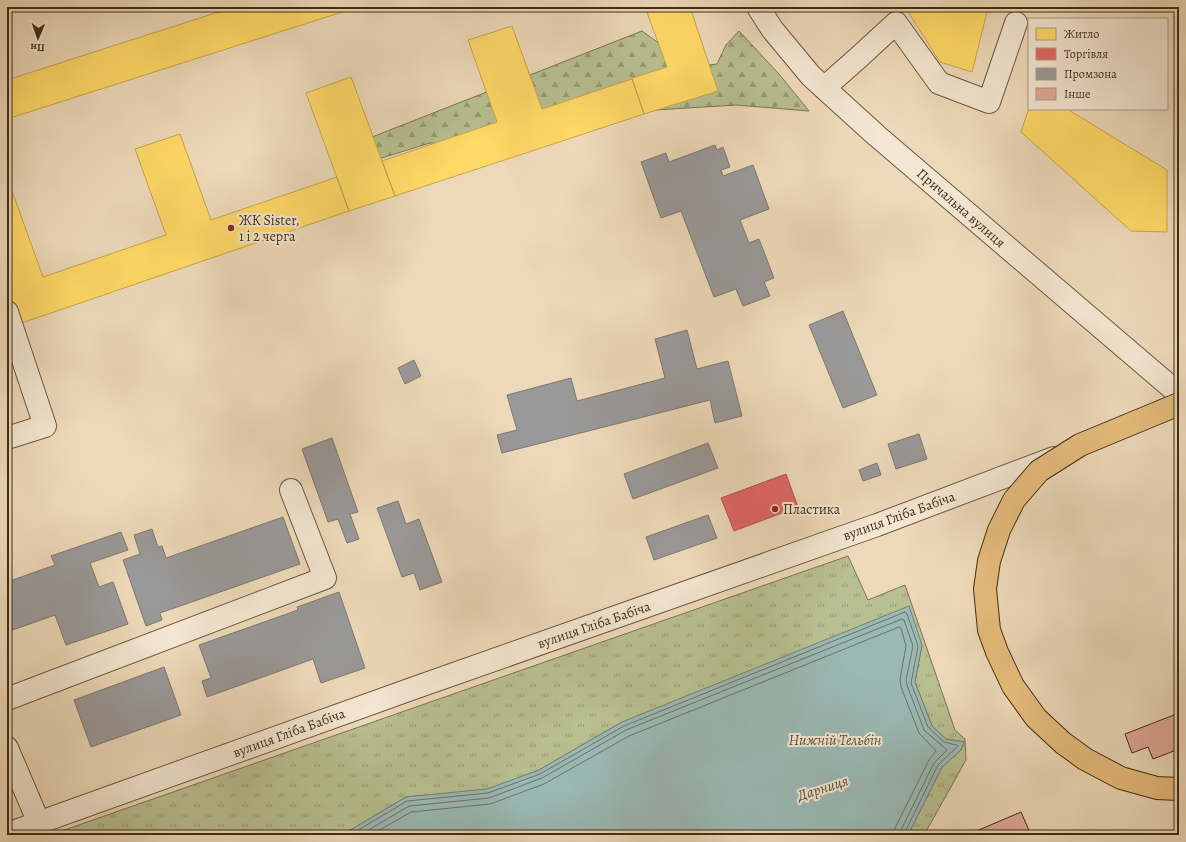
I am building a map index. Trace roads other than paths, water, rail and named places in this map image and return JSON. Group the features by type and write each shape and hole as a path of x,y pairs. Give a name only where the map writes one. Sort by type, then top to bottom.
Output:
{"main road":[{"path":"1179,404 1080,445 1040,471 1014,500 999,530 989,561 985,589 989,630 997,652 1013,686 1036,718 1063,743 1085,759 1121,778 1157,788 1179,789"}],"street":[{"name":"Причальна вулиця","path":"758,7 772,29 811,76 824,88 883,141 1179,394"},
{"path":"824,88 896,23 939,83 989,102 1016,23"},
{"path":"7,438 45,426 9,326"},
{"name":"вулиця Гліба Бабіча","path":"7,834 417,687 877,525 1179,411"},
{"path":"7,699 325,578 291,490"},
{"path":"7,748 39,823"}],"water":[{"name":"Нижній Тельбін","path":"909,606 922,645 915,682 932,726 946,739 964,742 961,750 942,767 908,835 279,835 344,834 406,797 487,789 539,770 622,722"}],"place":[{"name":"ЖК Sister, 1 і 2 черга","path":"231,228"},
{"name":"Пластика","path":"775,509"}],"water label":[{"name":"Дарниця","path":"823,788"}]}
